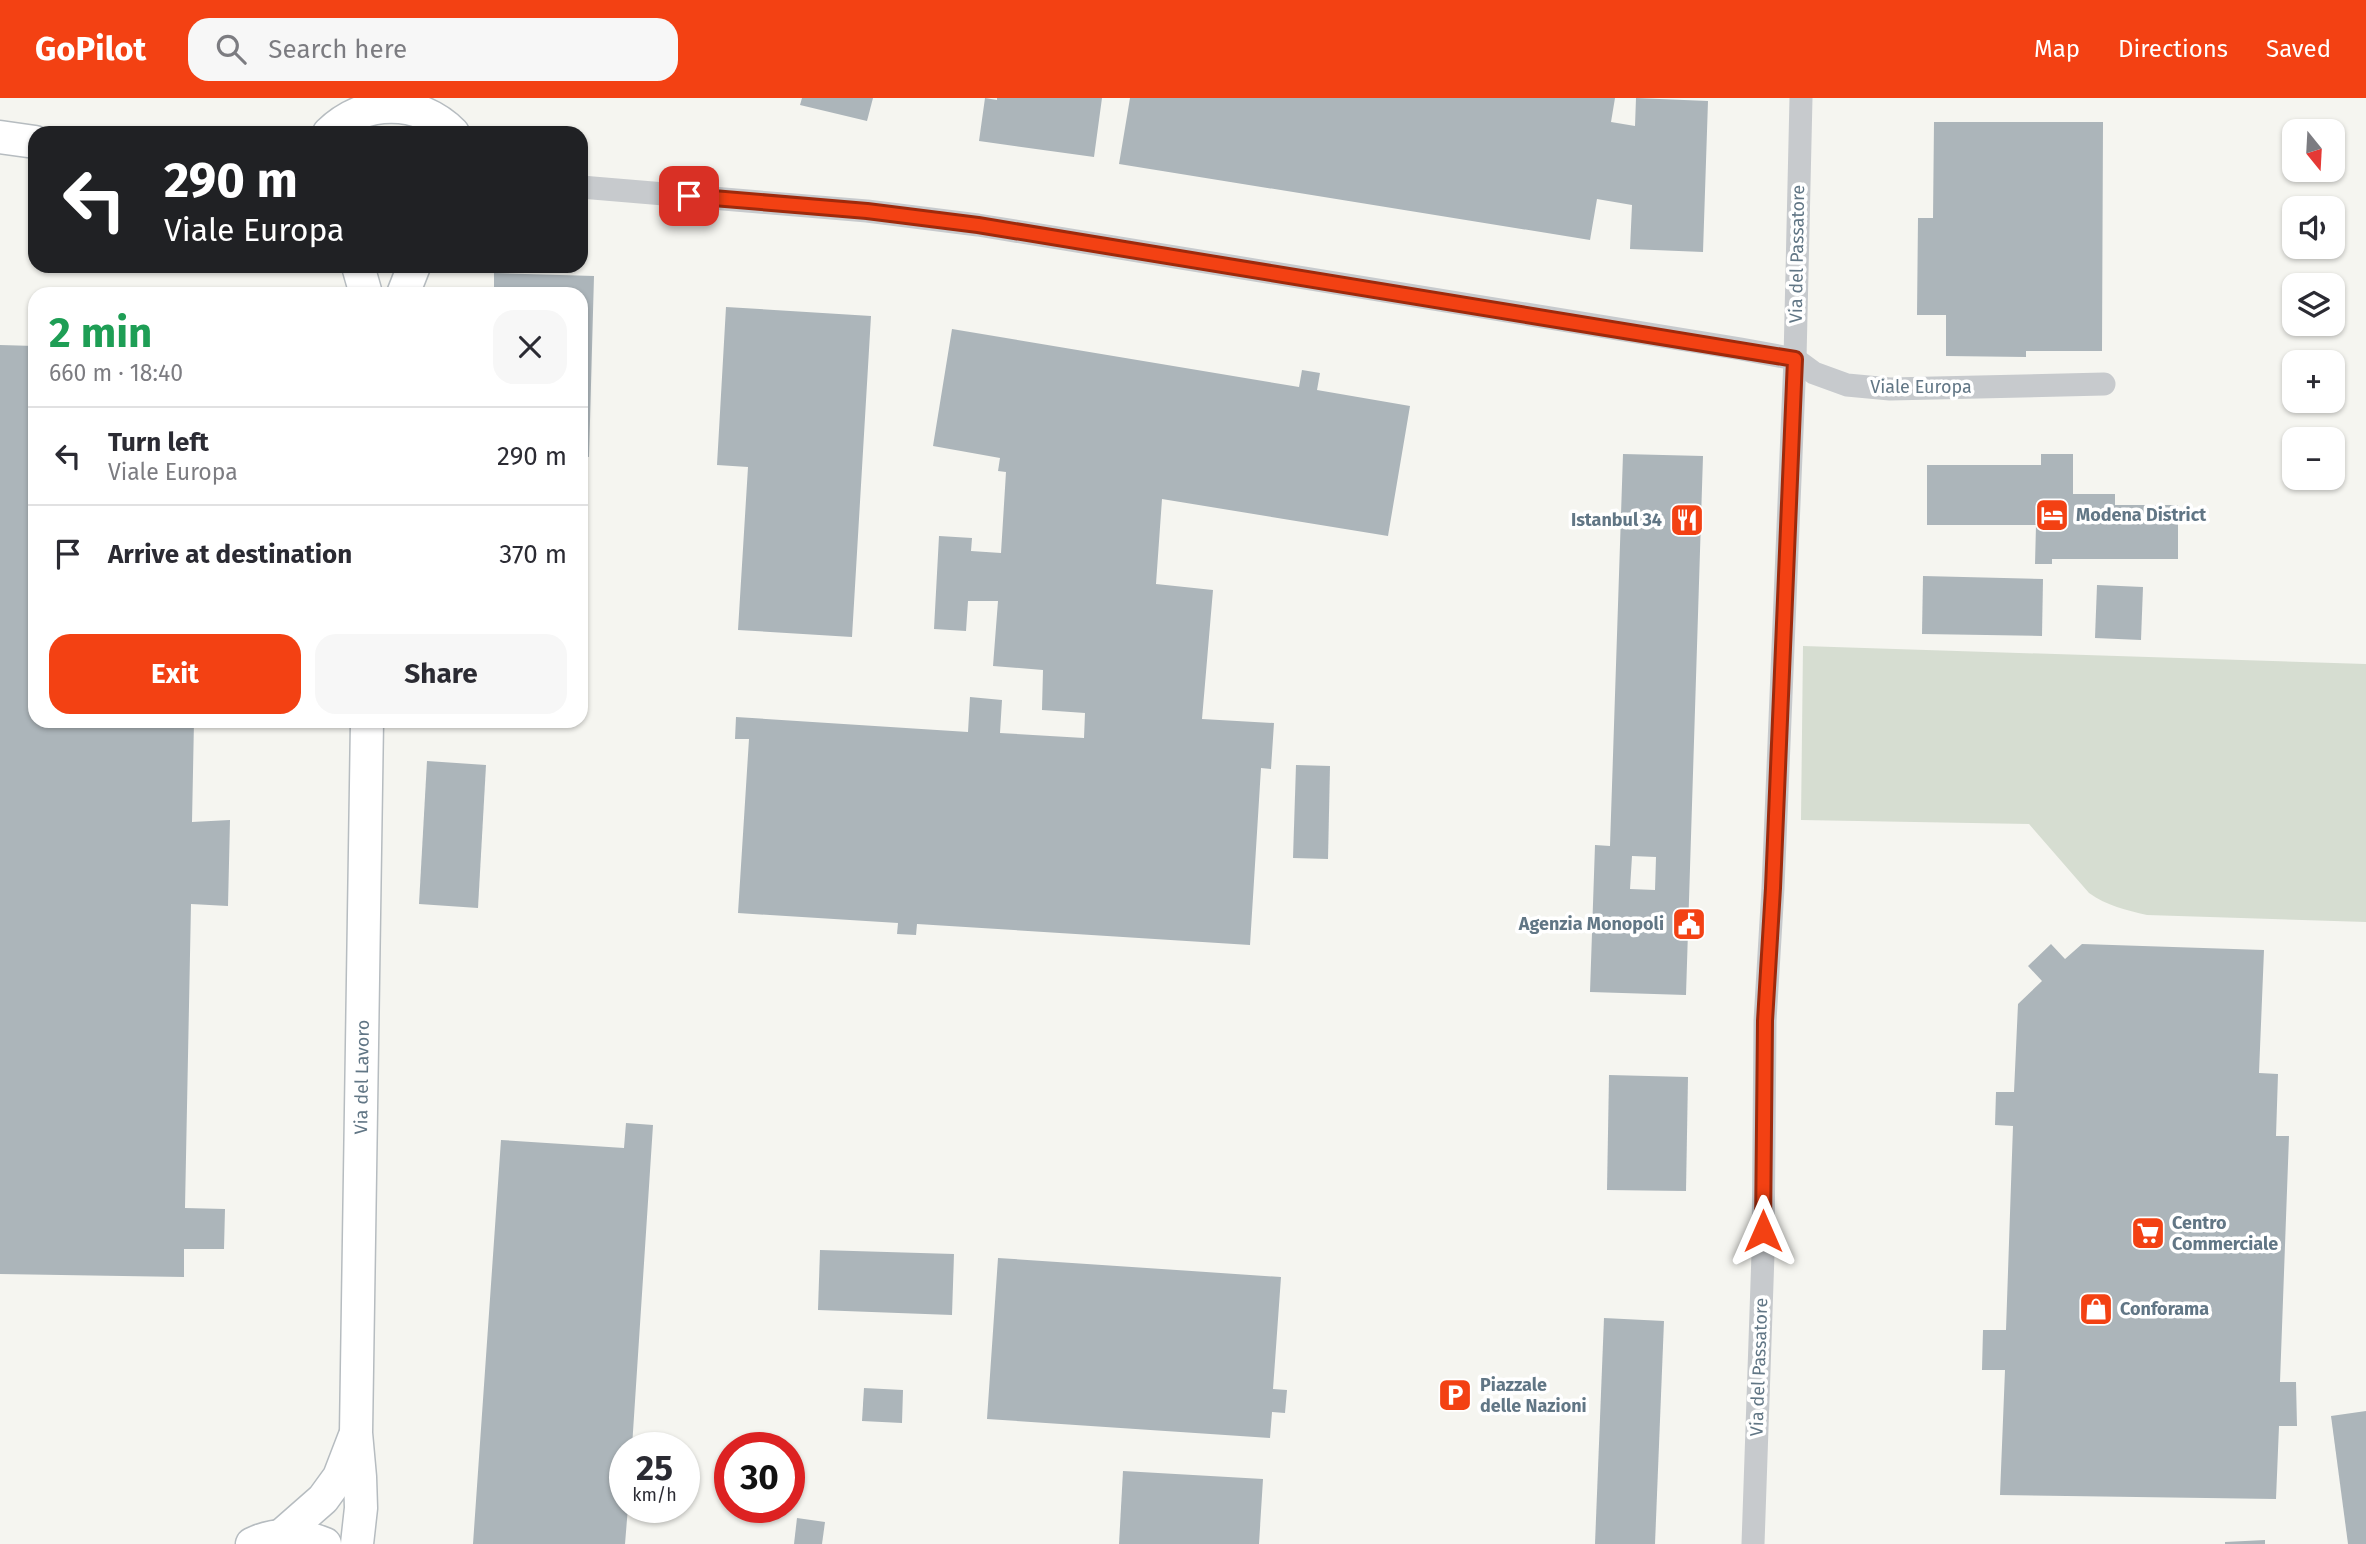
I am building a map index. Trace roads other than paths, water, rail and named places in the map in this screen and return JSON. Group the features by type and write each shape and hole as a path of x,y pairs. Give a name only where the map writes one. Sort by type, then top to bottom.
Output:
{"main road":[{"path":"336,126 373,102 411,105 437,115"},
{"path":"0,137 28,141"},
{"name":"Via del Lavoro","path":"357,1544 360,1477 356,1433 368,728"},
{"name":"Via del Lavoro","path":"282,1535 323,1499 339,1477 356,1433"},
{"name":"Via del Lavoro","path":"253,1544 262,1539 282,1535 303,1536 325,1544"}],"street":[{"name":"Via del Passatore","path":"1753,1544 1763,1254 1765,1021 1795,359 1801,98"},
{"name":"Viale Europa","path":"588,188 867,211 978,225 1795,359 1826,379 1872,389 2104,384"}],"place":[{"name":"Modena District","path":"2052,515"},
{"name":"Istanbul 34","path":"1687,520"},
{"name":"Agenzia Monopoli","path":"1689,924"},
{"name":"Centro Commerciale","path":"2148,1233"},
{"name":"Conforama","path":"2096,1309"},
{"name":"Piazzale delle Nazioni","path":"1455,1395"}]}
